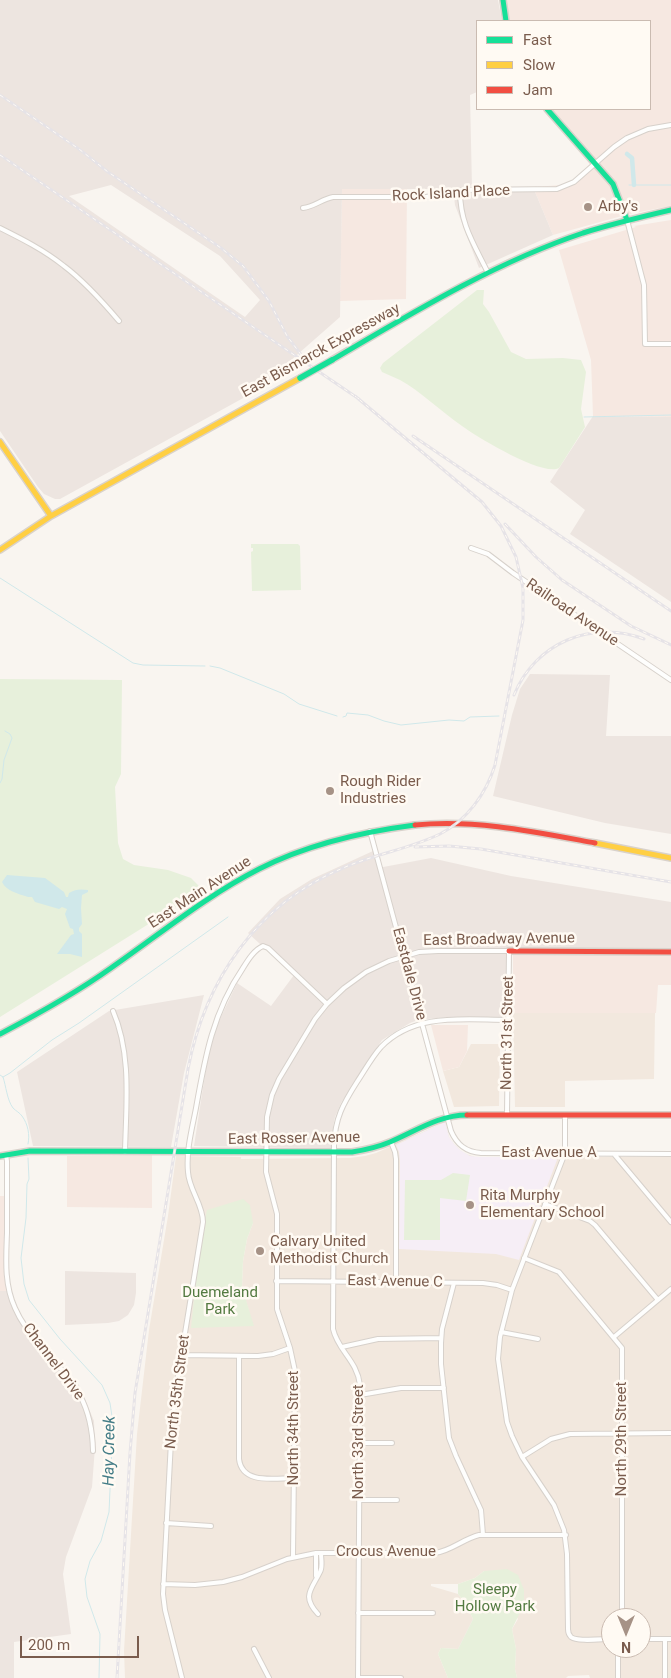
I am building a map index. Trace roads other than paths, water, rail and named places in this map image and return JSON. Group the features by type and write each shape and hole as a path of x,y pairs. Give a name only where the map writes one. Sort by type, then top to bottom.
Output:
{"main road":[{"path":"503,0 506,20"},
{"path":"548,110 615,187 627,220"},
{"name":"East Bismarck Expressway","path":"0,550 51,516 488,273 551,245 627,220 671,210"},
{"path":"0,442 51,516"},
{"name":"East Main Avenue","path":"0,1034 93,980 172,924 246,876 311,847 338,838 370,831 433,824 488,825 671,858"},
{"name":"East Broadway Avenue","path":"508,951 671,952"},
{"name":"East Rosser Avenue","path":"3,1156 30,1151 363,1151 391,1142 426,1125 448,1117 467,1114 671,1115"}],"street":[{"name":"Rock Island Place","path":"303,208 311,207 333,197 426,197 460,190 557,189 572,184 614,147 631,136 653,128 671,125"},
{"path":"460,190 460,207 463,220 488,273"},
{"path":"627,220 644,286 645,344 671,344"},
{"path":"0,228 34,245 63,265 100,299 119,321"},
{"name":"Railroad Avenue","path":"471,548 488,554 671,680"},
{"name":"Eastdale Drive","path":"370,831 448,1117"},
{"name":"North 35th Street","path":"182,1678 164,1605 163,1584 172,1428 181,1355 203,1219 202,1212 188,1179 188,1152 204,1065 214,1024 225,998 239,973 258,949 263,946 268,948 327,1004"},
{"name":"East Broadway Avenue","path":"266,1152 267,1117 276,1086 291,1057 327,1004 344,988 381,964 404,956 438,951 508,951"},
{"name":"North 31st Street","path":"507,1114 508,951"},
{"path":"113,1011 120,1028 125,1050 125,1152"},
{"path":"422,1022 438,1020 508,1020"},
{"name":"North 33rd Street","path":"358,1678 360,1380 357,1370 337,1339 334,1329 335,1132 339,1113 373,1057 396,1034 422,1022"},
{"path":"565,1115 565,1153 512,1290 501,1332 498,1354 499,1376 509,1427 514,1442 557,1510 566,1535 568,1554 568,1629 570,1636 579,1639 601,1639"},
{"name":"East Avenue A","path":"448,1117 455,1139 462,1147 471,1152 671,1154"},
{"path":"391,1142 396,1155 396,1282"},
{"name":"North 34th Street","path":"266,1152 267,1180 277,1214 277,1309 290,1348 295,1377 293,1557"},
{"path":"614,1154 671,1222"},
{"name":"Channel Drive","path":"3,1156 7,1161 6,1272 11,1298 28,1331 71,1380 82,1397 91,1424 93,1451"},
{"path":"545,1204 590,1221 595,1225 658,1300"},
{"path":"524,1258 559,1272 614,1338 671,1289"},
{"name":"East Avenue C","path":"276,1281 488,1284 512,1290"},
{"path":"454,1283 441,1338 440,1354 450,1438 456,1456 481,1510 483,1535"},
{"path":"501,1332 538,1338"},
{"path":"342,1347 378,1339 441,1338"},
{"name":"North 29th Street","path":"614,1338 620,1345 622,1352 622,1608"},
{"path":"181,1355 268,1355 290,1348"},
{"path":"239,1356 239,1458 241,1469 252,1477 294,1478"},
{"path":"360,1395 404,1388 444,1388"},
{"path":"522,1457 538,1445 563,1435 582,1432 671,1433"},
{"path":"360,1443 392,1443"},
{"path":"359,1500 397,1500"},
{"path":"166,1523 211,1526"},
{"name":"Crocus Avenue","path":"163,1584 195,1585 222,1582 242,1577 293,1557 318,1553 438,1553 470,1537 483,1535 566,1535"},
{"path":"318,1553 321,1570 316,1576 309,1596 312,1607 318,1614"},
{"path":"358,1613 433,1613"},
{"path":"651,1639 671,1639"},
{"path":"665,1639 665,1678"},
{"path":"254,1649 269,1678"},
{"path":"618,1658 618,1678"},
{"path":"358,1678 401,1678"}],"water":[{"path":"7,875 45,878 64,892 66,897 68,897 69,893 80,889 88,890 88,892 82,895 82,924 79,928 82,934 82,957 70,954 57,954 71,935 74,934 65,914 67,909 62,907 59,909 35,902 32,897 10,890 2,882"}],"waterway":[{"path":"627,154 632,158 634,185"},
{"path":"629,185 671,185"},
{"path":"584,417 671,415"},
{"path":"0,578 133,663 143,665 205,666"},
{"path":"210,666 220,668 284,694 299,704 337,716"},
{"path":"343,717 347,713 368,715 401,725 449,720 464,721 470,717 499,716"},
{"path":"0,783 4,760 12,738 5,731"},
{"path":"3,1077 52,1040 79,1023 228,917"},
{"name":"Hay Creek","path":"0,1075 3,1077 11,1105 26,1122 29,1133 28,1144"},
{"name":"Hay Creek","path":"28,1158 29,1179 21,1258 24,1284 29,1300 60,1339 102,1385 110,1403 113,1423 109,1512 101,1541 90,1561 85,1579 87,1597 100,1634 99,1678"}],"railway":[{"path":"0,95 79,149 108,172 221,248 243,266 269,301 287,336 302,356"},
{"path":"0,155 359,399"},
{"path":"117,1678 135,1393 188,1069 196,1036 207,1005 222,976 240,949 261,924 285,902 312,883 343,868 440,834 467,814 481,796 495,765 523,620 523,588 516,557 501,526 482,502 355,396"},
{"path":"413,436 671,611"},
{"path":"505,524 536,557 562,580 631,626 671,645"},
{"path":"514,695 523,677 536,661 551,649 567,640 586,634 605,632 644,639"},
{"path":"415,847 449,846 481,849 671,882"}],"place":[{"name":"Arby's","path":"588,207"},
{"name":"Rough Rider Industries","path":"330,791"},
{"name":"Rita Murphy Elementary School","path":"470,1205"},
{"name":"Calvary United Methodist Church","path":"260,1251"}],"park label":[{"name":"Duemeland Park","path":"220,1302"},
{"name":"Sleepy Hollow Park","path":"495,1598"}]}
